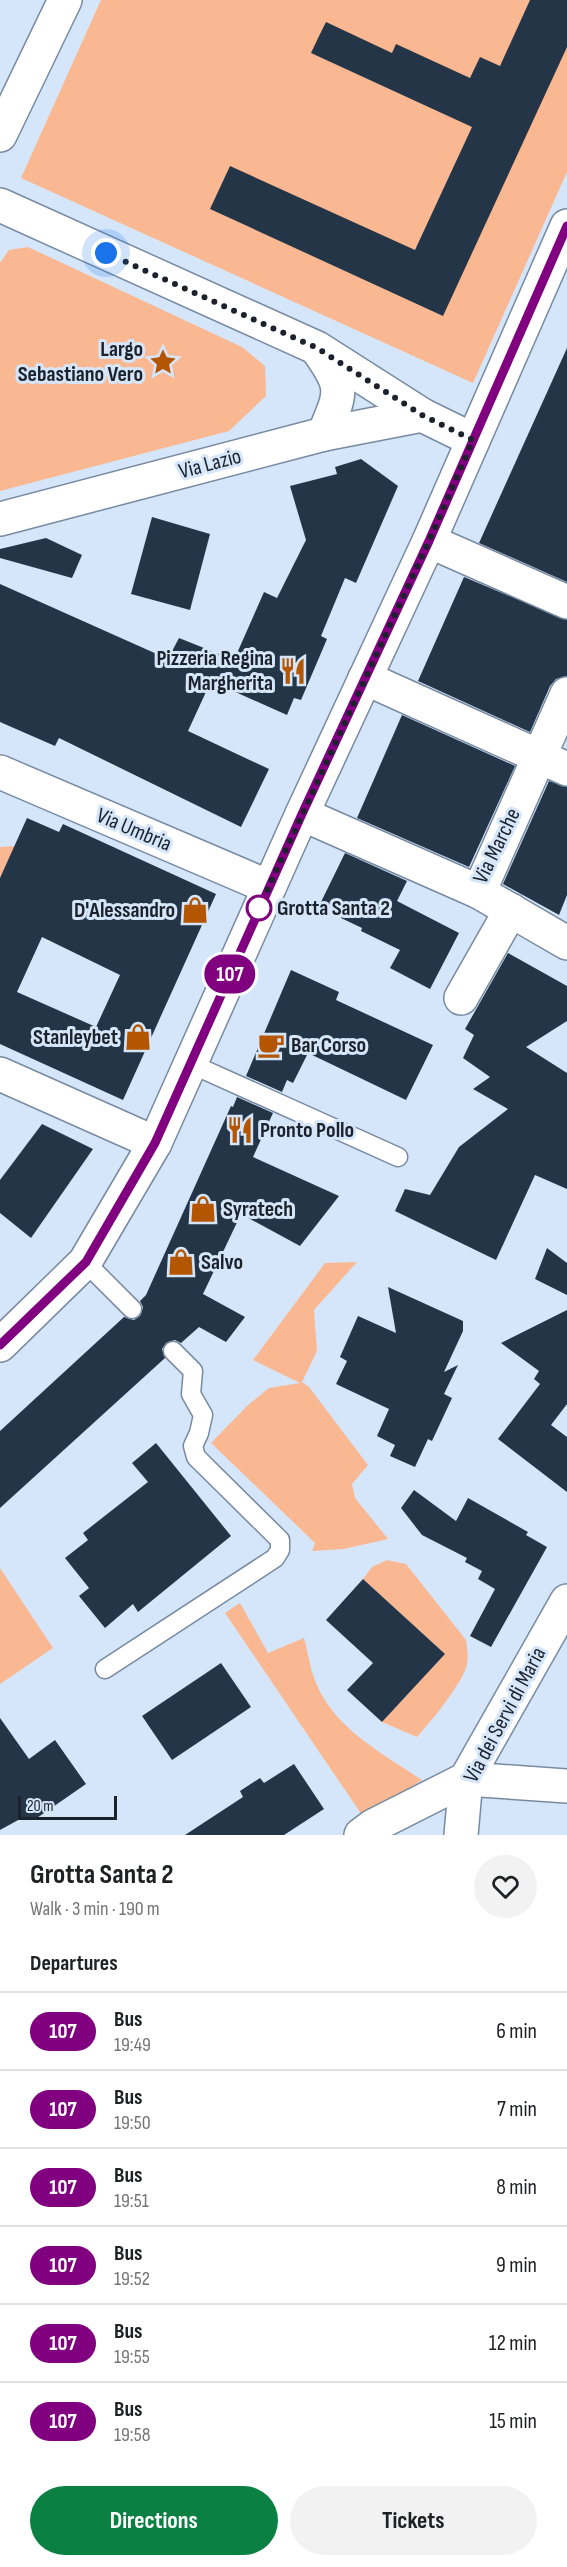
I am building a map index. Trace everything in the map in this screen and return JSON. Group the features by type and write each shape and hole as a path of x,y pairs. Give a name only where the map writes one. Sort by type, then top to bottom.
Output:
{"street":[{"path":"0,135 57,3"},
{"path":"0,205 317,348 422,415 473,440"},
{"path":"0,1346 86,1262 155,1143 302,814 429,541 567,226"},
{"path":"317,348 336,376 338,400 324,434"},
{"name":"Via Lazio","path":"0,519 324,434 422,415"},
{"path":"429,541 567,602"},
{"path":"365,678 553,763"},
{"name":"Via Marche","path":"302,814 479,892 553,763 567,694"},
{"name":"Via Umbria","path":"0,772 269,887"},
{"path":"479,892 567,943"},
{"path":"461,998 511,910"},
{"path":"0,1074 155,1143"},
{"name":"Via dei Servi di Maria","path":"460,1835 466,1779 567,1601"},
{"path":"361,1835 373,1826 466,1779 567,1786"}],"lane":[{"path":"189,1064 398,1157"},
{"path":"86,1262 132,1309"},
{"path":"105,1669 275,1558 280,1550 280,1540 196,1457 193,1446 203,1416 191,1394 193,1371 173,1351"}],"shaded area":[{"path":"101,0 567,0 567,172 473,383 21,178"},
{"name":"Largo Sebastiano Vero","path":"28,247 242,347 265,366 266,396 229,431 0,491 0,263 9,250"},
{"path":"15,846 0,878 0,847"},
{"path":"357,1262 314,1310 317,1351 302,1382 309,1387 368,1465 352,1484 355,1498 388,1539 344,1549 312,1551 315,1543 211,1443 248,1405 269,1388 300,1383 253,1360 325,1263"},
{"path":"387,1560 406,1564 466,1640 468,1654 462,1676 444,1704 417,1737 382,1722 445,1654 363,1579 372,1567"},
{"path":"0,1568 53,1648 0,1684"},
{"path":"240,1603 268,1653 304,1638 316,1683 335,1714 361,1739 422,1780 364,1818 225,1613"}],"building":[{"path":"530,0 567,0 567,47 443,316 210,209 230,166 415,250 472,127 311,53 326,22 392,53 396,44 470,78 480,57 500,66"},
{"path":"567,348 567,582 479,543"},
{"path":"361,459 398,486 356,583 345,578 321,636 327,639 301,700 294,698 287,715 211,681 188,731 269,769 241,827 59,738 55,746 0,722 0,584 168,659 179,638 234,660 264,592 277,598 306,540 290,486 337,474 335,467"},
{"path":"152,517 210,534 190,610 131,594"},
{"path":"46,538 82,555 72,578 0,558 0,549"},
{"path":"464,577 567,620 567,676 556,679 550,686 530,732 418,681"},
{"path":"402,715 515,766 469,867 357,818"},
{"path":"549,781 567,787 567,895 559,915 503,884"},
{"path":"27,818 59,832 63,824 216,894 123,1100 0,1044 0,878","holes":["42,937 120,975 96,1027 17,992"]},
{"path":"345,853 407,881 397,901 459,933 430,989 390,968 400,950 361,931 362,928 341,918 344,913 321,902"},
{"path":"508,953 567,986 567,1021 526,1047 567,1073 567,1189 535,1175 496,1260 395,1211 405,1189 430,1195 459,1147 508,1109 473,1089 490,1077 463,1058 474,1035 465,1029"},
{"path":"291,970 339,992 336,1000 433,1045 406,1100 308,1053 293,1083 287,1080 282,1092 246,1076"},
{"path":"237,1097 273,1113 253,1157 339,1196 300,1246 241,1214 203,1294 245,1317 226,1342 199,1327 181,1343 175,1340 166,1343 162,1349 165,1358 0,1508 0,1431 124,1317 134,1320 140,1316 143,1307 140,1301 146,1295"},
{"path":"42,1124 93,1149 31,1238 0,1213 0,1180"},
{"path":"547,1248 567,1263 567,1295 535,1279"},
{"path":"388,1287 463,1321 463,1331 444,1372 458,1365 444,1394 452,1398 432,1441 428,1439 415,1467 390,1456 395,1445 377,1436 389,1409 336,1384 347,1361 340,1357 358,1316 396,1333"},
{"path":"567,1310 567,1404 551,1425 567,1437 567,1492 498,1439 540,1384 534,1379 539,1371 501,1343"},
{"path":"156,1443 231,1536 138,1612 133,1604 105,1628 79,1596 89,1588 65,1558 88,1540 83,1533 148,1482 132,1463"},
{"path":"414,1490 456,1521 468,1498 528,1532 526,1535 547,1547 491,1647 470,1636 495,1589 478,1579 482,1571 465,1562 467,1558 422,1535 401,1508"},
{"path":"363,1579 445,1654 382,1722 347,1690 373,1663 326,1620"},
{"path":"221,1663 251,1707 172,1760 142,1716"},
{"path":"0,1718 29,1759 55,1740 86,1784 34,1820 20,1819 0,1830"},
{"path":"294,1764 324,1809 284,1835 185,1835 243,1797 240,1791 260,1778 264,1783"}],"bus line":[{"name":"107","path":"0,1345 86,1262 155,1143 302,814 429,541 567,226"}],"place":[{"name":"Largo Sebastiano Vero","path":"163,362"},
{"name":"Pizzeria Regina Margherita","path":"293,671"},
{"name":"Grotta Santa 2","path":"259,908"},
{"name":"D'Alessandro","path":"195,910"},
{"name":"Stanleybet","path":"138,1037"},
{"name":"Bar Corso","path":"271,1045"},
{"name":"Pronto Pollo","path":"240,1130"},
{"name":"Syratech","path":"203,1209"},
{"name":"Salvo","path":"181,1262"}],"route":[{"path":"106,253 317,348 422,415 473,440 429,541 259,908"}]}
